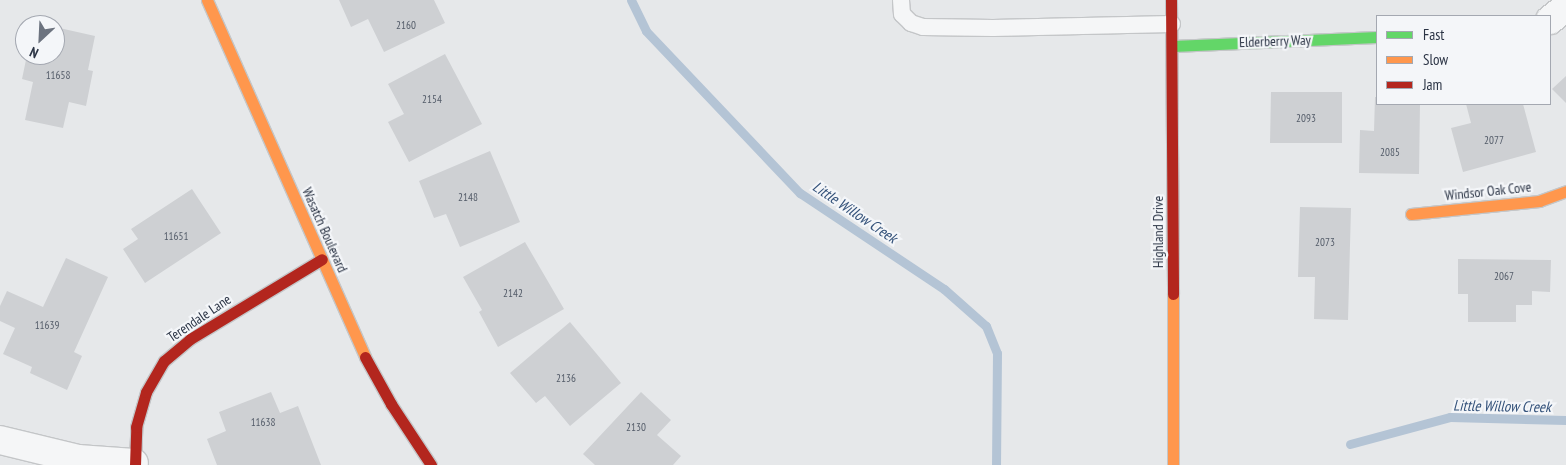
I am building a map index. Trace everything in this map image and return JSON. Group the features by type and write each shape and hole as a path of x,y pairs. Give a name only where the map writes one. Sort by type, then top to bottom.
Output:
{"street":[{"name":"Wasatch Boulevard","path":"207,0 357,341 390,404 430,465"},
{"name":"Highland Drive","path":"1171,0 1174,46 1173,465"},
{"path":"1551,19 1566,7"},
{"name":"Elderberry Way","path":"1174,46 1376,37"},
{"name":"Windsor Oak Cove","path":"1411,214 1539,200 1566,191"},
{"name":"Terendale Lane","path":"135,464 136,428 146,392 164,361 190,339 322,259"},
{"path":"0,440 78,459 135,464"}],"lane":[{"path":"901,0 902,14 911,22 922,27 993,28 1172,24"}],"building":[{"path":"339,0 434,0 445,23 384,52 368,19 351,27"},
{"path":"65,29 95,36 88,70 93,71 86,106 69,102 63,128 25,120 33,82 22,79 25,65 65,65"},
{"path":"445,54 482,124 409,162 388,122 404,114 388,84"},
{"path":"1566,76 1566,103 1552,89"},
{"path":"1271,92 1342,92 1342,143 1270,143"},
{"path":"1375,97 1376,105 1420,105 1419,174 1359,173 1360,130 1374,131"},
{"path":"1466,105 1523,105 1536,152 1463,172 1451,128 1471,123"},
{"path":"490,151 520,222 460,247 446,214 434,218 419,181"},
{"path":"192,189 221,233 145,283 123,249 138,239 131,229"},
{"path":"1300,207 1351,208 1348,320 1314,319 1315,277 1298,277"},
{"path":"525,242 564,309 498,347 479,312 482,310 463,277"},
{"path":"66,258 108,277 74,352 82,356 67,390 30,373 32,367 3,354 15,328 0,321 0,306 7,291 43,307"},
{"path":"1458,259 1551,260 1550,292 1532,291 1532,305 1516,305 1516,322 1468,322 1468,294 1458,294"},
{"path":"570,322 621,383 570,426 545,396 536,403 510,373"},
{"path":"271,392 280,413 298,406 321,465 217,465 207,439 226,431 219,412"},
{"path":"641,392 671,420 657,435 681,456 673,465 595,465 583,454"}],"waterway":[{"name":"Little Willow Creek","path":"631,0 646,31 800,193 944,289 986,326 997,353 996,465"},
{"name":"Little Willow Creek","path":"1350,444 1450,417 1566,420"}],"traffic: fast":[{"path":"1173,46 1376,37"}],"traffic: slow":[{"path":"207,0 365,357"},
{"path":"1411,214 1539,201 1566,191"},
{"path":"1173,294 1173,465"}],"traffic: jam":[{"path":"1171,0 1173,294"},
{"path":"135,465 136,427 146,392 164,361 190,339 322,259"},
{"path":"365,357 391,404 431,465"}]}
